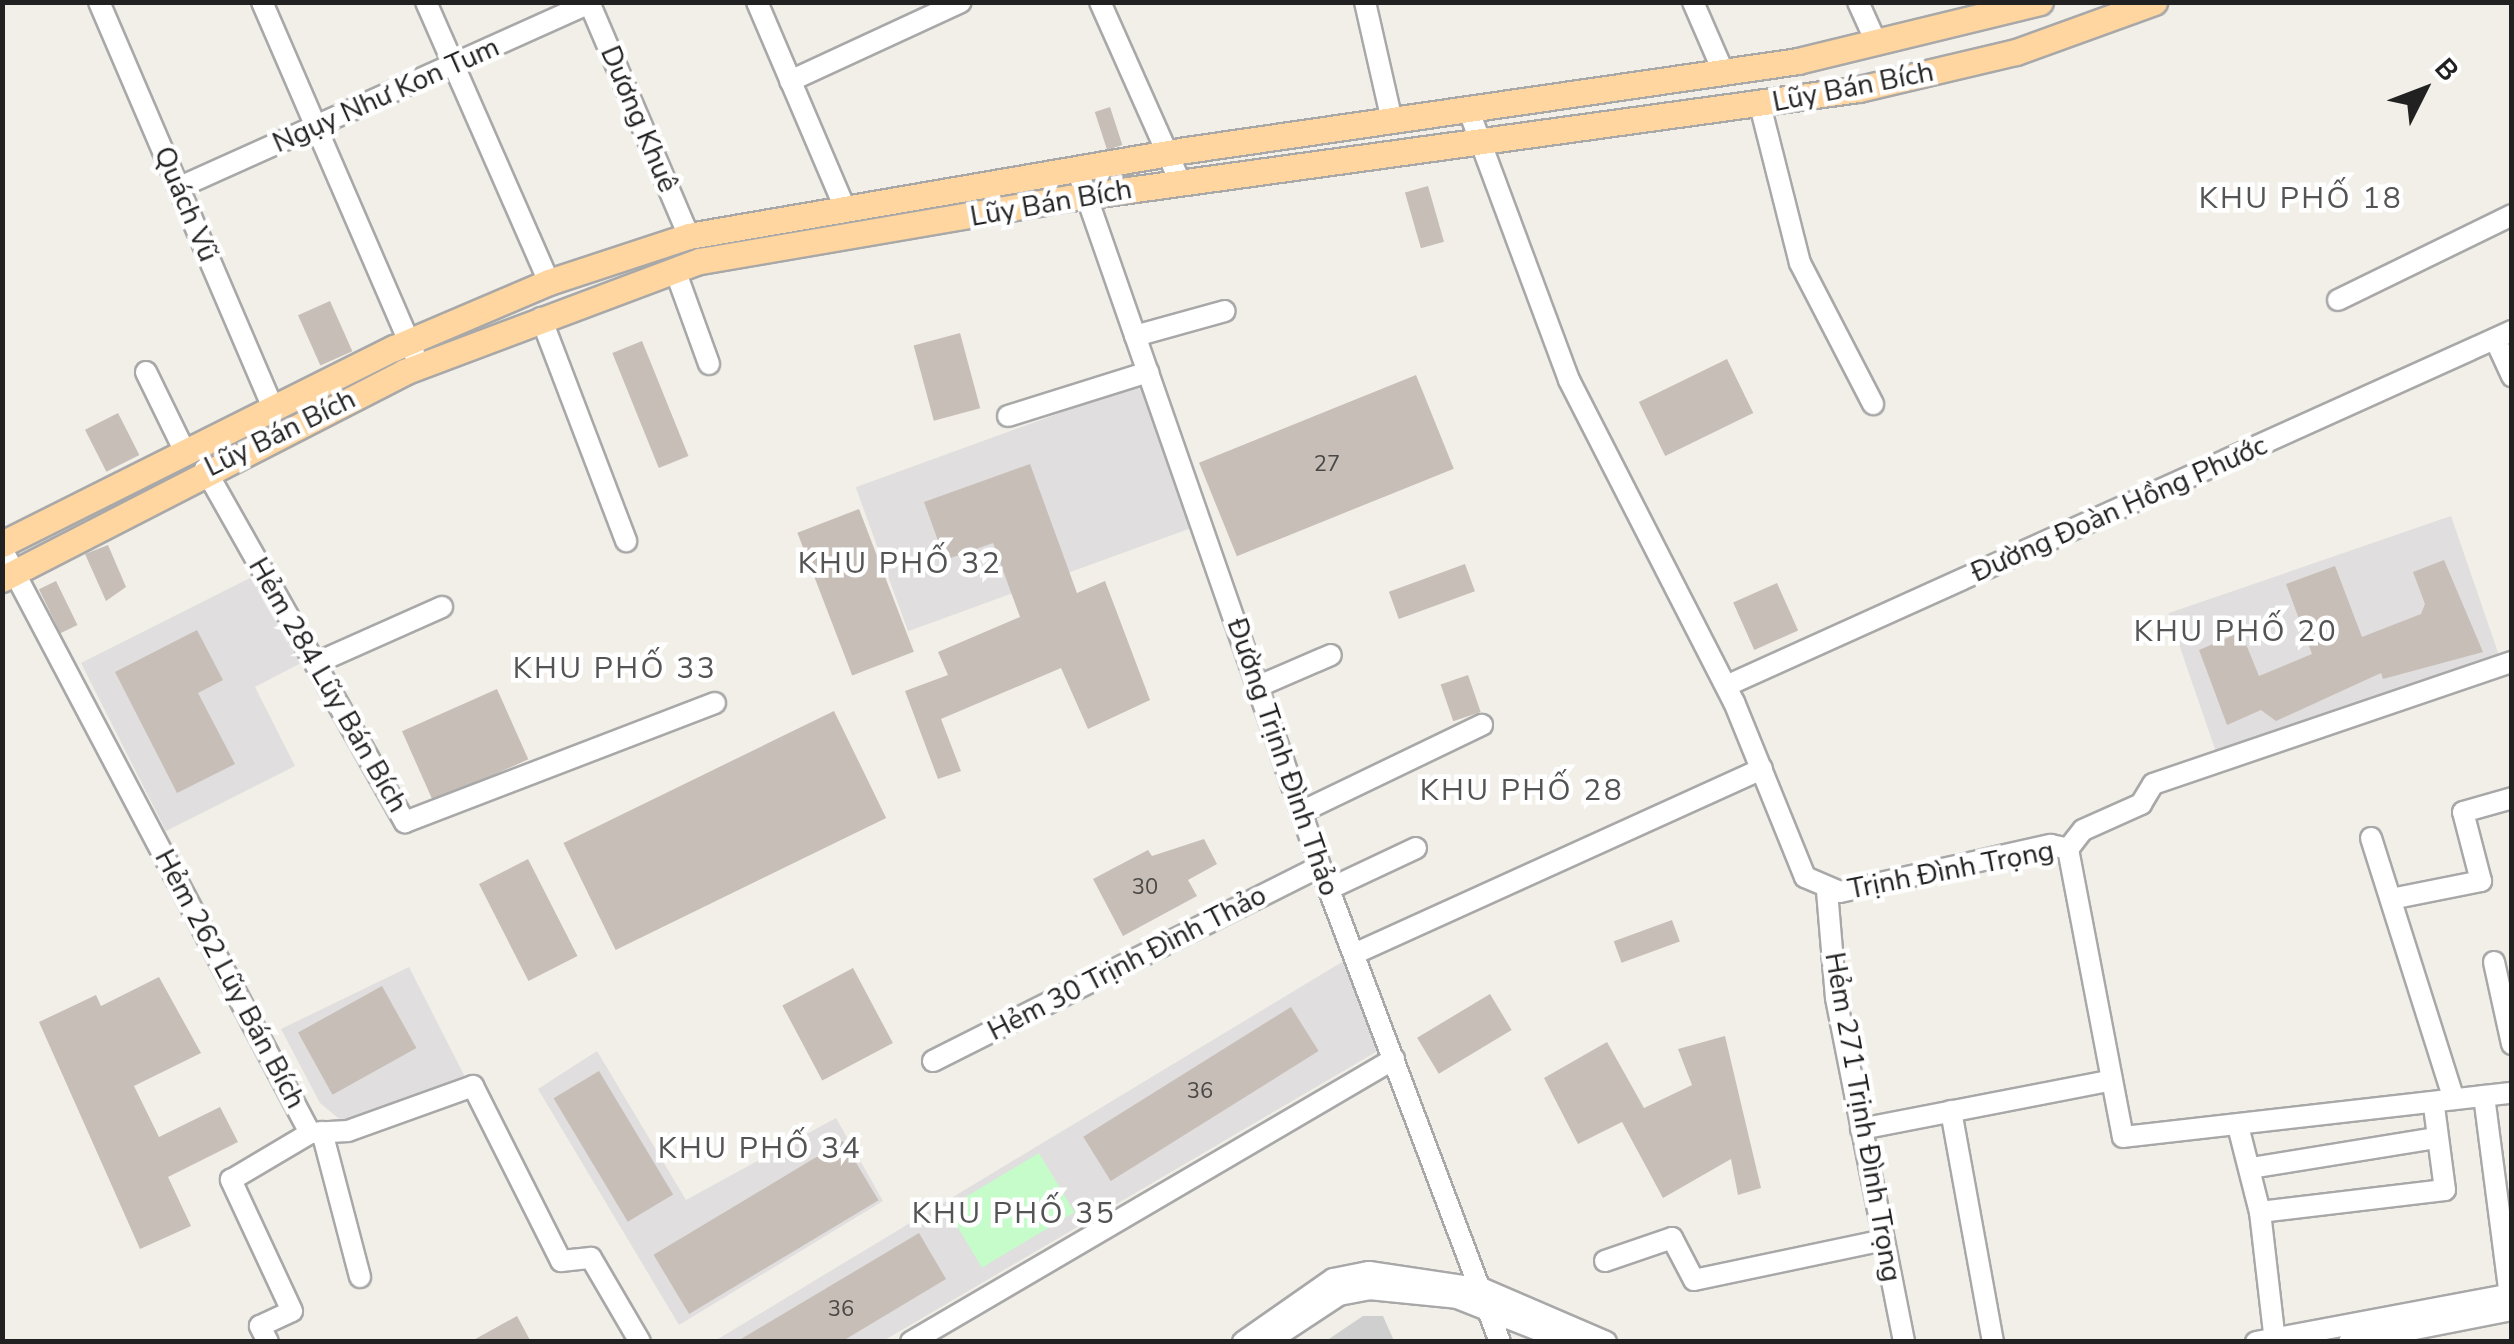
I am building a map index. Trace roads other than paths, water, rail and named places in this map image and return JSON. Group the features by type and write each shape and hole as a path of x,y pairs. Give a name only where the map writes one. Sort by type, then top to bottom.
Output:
{"main road":[{"name":"Lũy Bán Bích","path":"6,561 205,469 549,282 689,236 843,204 1723,71 1876,44 2040,2"},
{"name":"Lũy Bán Bích","path":"6,561 184,450 272,406 414,354 541,318 675,270 1085,196 1760,105 2016,52 2154,2"}],"street":[{"name":"Quách Vũ","path":"98,2 272,406"},
{"path":"262,2 414,354"},
{"path":"426,2 549,282"},
{"path":"756,2 843,204"},
{"path":"790,81 961,2"},
{"path":"1100,2 1180,182"},
{"path":"1366,2 1392,121"},
{"path":"1693,2 1723,71"},
{"path":"1858,2 1876,44"},
{"name":"Ngụy Như Kon Tum","path":"180,187 590,3"},
{"name":"Dương Khuê","path":"590,3 689,236"},
{"path":"1760,105 1800,264 1872,404"},
{"name":"Trịnh Đình Trọng","path":"1469,110 1569,380 1726,686 1800,869 1828,891 2051,845 2068,849 2107,1081 2124,1138 2238,1126"},
{"name":"Đường Trịnh Đình Thảo","path":"1076,168 1320,866 1500,1342"},
{"path":"2338,300 2512,215"},
{"path":"675,270 709,364"},
{"path":"1134,336 1225,311"},
{"path":"541,318 626,541"},
{"path":"2503,335 2512,376"},
{"name":"Đường Đoàn Hồng Phước","path":"1726,686 2503,335"},
{"path":"146,372 184,450"},
{"path":"1008,416 1148,372"},
{"name":"Hẻm 284 Lũy Bán Bích","path":"205,469 406,822 715,702"},
{"name":"Hẻm 262 Lũy Bán Bích","path":"6,561 316,1132 348,1131 473,1086 561,1261 590,1258 640,1342"},
{"path":"316,664 442,607"},
{"path":"1259,686 1330,656"},
{"path":"2068,849 2083,830 2142,804 2153,784 2512,662"},
{"path":"1301,812 1482,725"},
{"path":"1354,954 1762,768"},
{"path":"2391,899 2481,881 2463,812 2512,798"},
{"path":"2260,1212 2444,1190 2437,1138 2444,1103 2372,838"},
{"path":"1329,889 1416,848"},
{"name":"Hẻm 30 Trịnh Đình Thảo","path":"933,1061 1320,866"},
{"name":"Hẻm 271 Trịnh Đình Trọng","path":"1828,891 1836,998 1904,1342"},
{"path":"2494,962 2512,1044"},
{"path":"912,1342 1394,1059"},
{"path":"1861,1129 2107,1081"},
{"path":"2511,1300 2268,1340 2260,1212 2238,1126 2512,1093"},
{"path":"2484,1096 2511,1300"},
{"path":"1951,1111 1993,1342"},
{"path":"268,1342 260,1326 292,1311 230,1180 316,1132 360,1277"},
{"path":"2251,1168 2437,1138"},
{"path":"1605,1261 1672,1238 1694,1280 1883,1240"},
{"path":"1242,1342 1332,1280 1428,1275 1606,1342"},
{"path":"1268,1342 1339,1295 1369,1289 1486,1299 1568,1342"},
{"path":"2349,1342 2511,1300"}],"district":[{"name":"KHU PHỐ 18","path":"2301,199"},
{"name":"KHU PHỐ 32","path":"900,564"},
{"name":"KHU PHỐ 20","path":"2236,632"},
{"name":"KHU PHỐ 33","path":"615,669"},
{"name":"KHU PHỐ 28","path":"1522,791"},
{"name":"KHU PHỐ 34","path":"760,1149"},
{"name":"KHU PHỐ 35","path":"1014,1214"}]}
